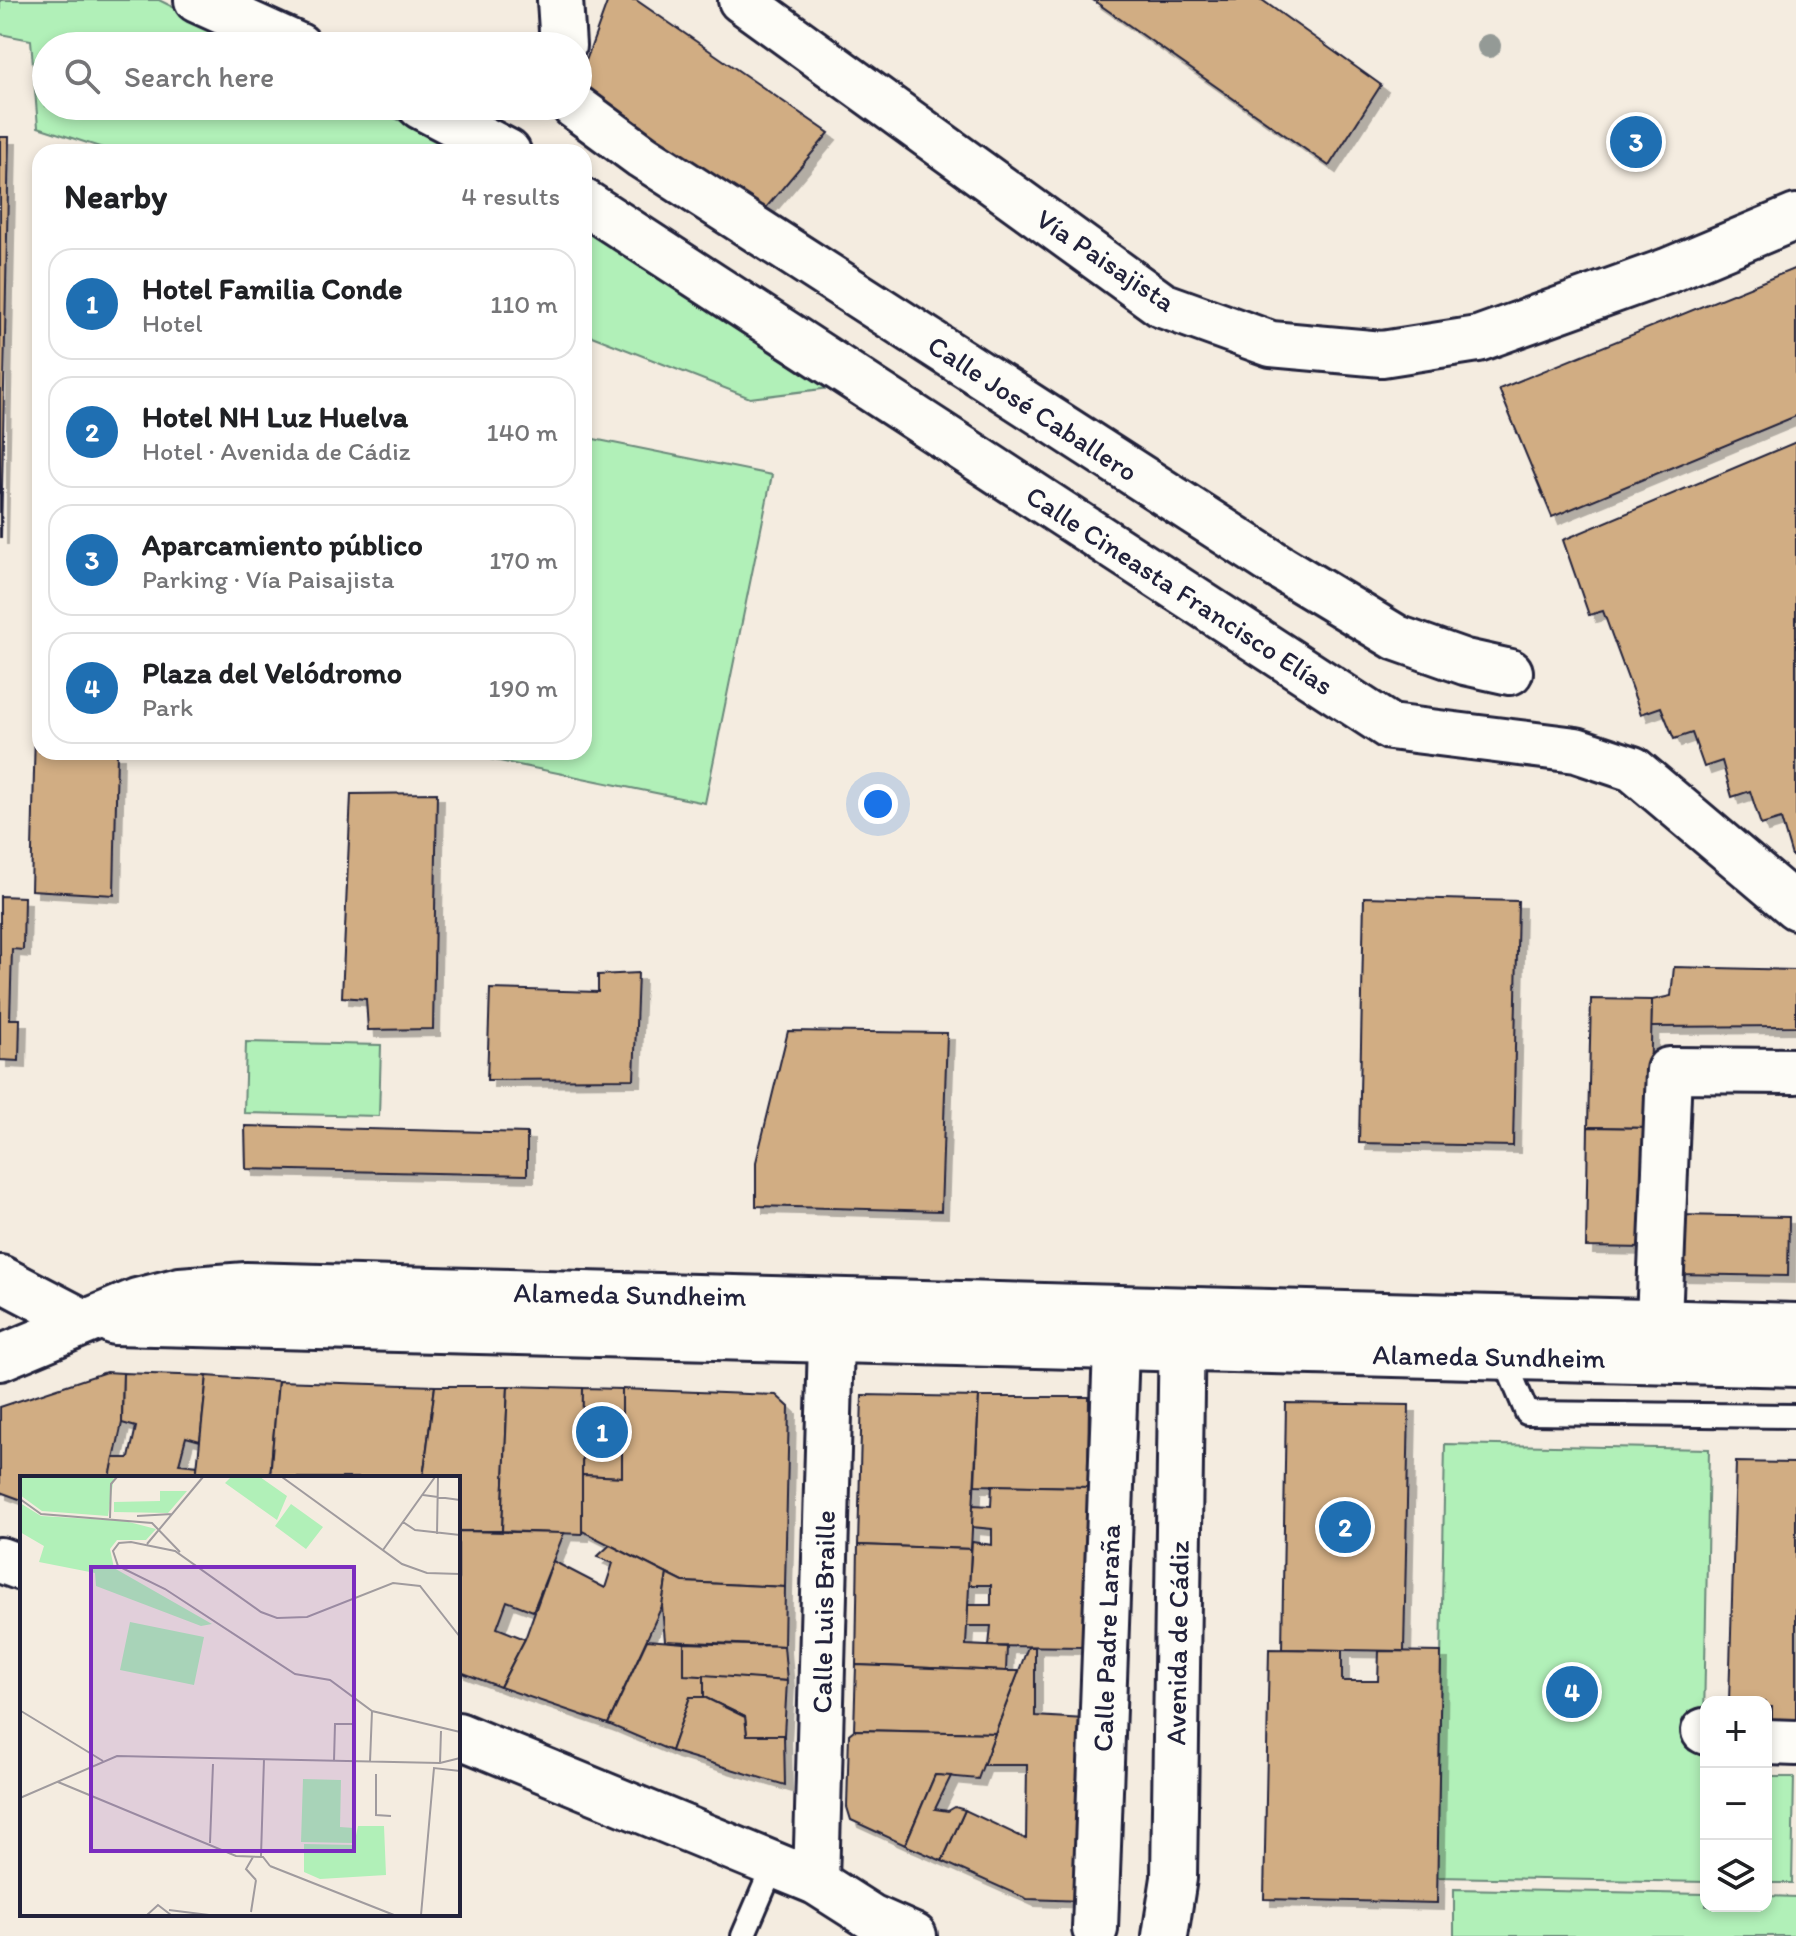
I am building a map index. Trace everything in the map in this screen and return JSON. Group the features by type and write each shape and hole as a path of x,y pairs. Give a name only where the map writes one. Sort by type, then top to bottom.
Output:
{"street":[{"path":"197,0 268,32"},
{"path":"560,0 562,32"},
{"name":"Vía Paisajista","path":"741,0 1162,305 1271,344 1382,354 1478,339 1667,271 1796,217"},
{"name":"Calle José Caballero","path":"592,119 655,164 1358,615 1397,638 1465,662 1510,672"},
{"path":"447,120 493,144"},
{"name":"Calle Cineasta Francisco Elías","path":"592,207 1390,727 1576,750 1633,769 1796,907"},
{"path":"1659,1321 1669,1070 1796,1071"},
{"path":"0,1278 84,1322"},
{"name":"Alameda Sundheim","path":"0,1358 137,1301 180,1290 246,1285 1182,1329 1503,1356 1796,1364"},
{"name":"Alameda Sundheim","path":"84,1322 1116,1348 1182,1329 1659,1321 1796,1326"},
{"name":"Avenida de Cádiz","path":"1165,1936 1174,1878 1182,1329"},
{"name":"Calle Luis Braille","path":"816,1882 831,1342"},
{"name":"Calle Padre Laraña","path":"1095,1929 1116,1348"},
{"path":"0,1560 20,1567"},
{"path":"460,1736 816,1882 871,1917 914,1936"},
{"path":"1772,1742 1796,1743"}],"lane":[{"path":"1503,1356 1527,1413 1796,1416"},
{"path":"743,1936 774,1864"}],"green space":[{"path":"0,0 159,0 223,32 32,32 32,52 31,40 0,34"},
{"path":"37,120 399,120 447,144 90,144 38,127"},
{"path":"592,234 830,388 750,398 592,336"},
{"path":"592,439 772,475 705,803 494,760 592,760"},
{"path":"246,1042 381,1045 379,1116 244,1113"},
{"path":"1445,1444 1709,1449 1704,1696 1700,1696 1700,1882 1437,1877"},
{"path":"1772,1777 1794,1777 1792,1883 1772,1883"},
{"path":"1454,1889 1700,1894 1700,1912 1772,1912 1772,1896 1796,1897 1796,1936 1454,1936"}],"building":[{"path":"608,0 636,0 829,133 760,215 592,93 592,44"},
{"path":"1093,0 1262,0 1381,85 1329,166"},
{"path":"0,137 9,137 1,537 0,537"},
{"path":"1796,268 1796,416 1552,517 1499,389"},
{"path":"1796,442 1796,854 1792,856 1781,819 1761,825 1750,791 1732,797 1722,761 1704,767 1692,733 1674,739 1661,707 1641,714 1603,611 1589,615 1563,540"},
{"path":"34,760 117,760 114,895 31,890"},
{"path":"437,793 433,1029 368,1030 366,999 342,997 351,794"},
{"path":"0,896 24,897 23,950 12,949 10,1019 20,1019 19,1061 0,1060"},
{"path":"1364,897 1518,901 1513,1146 1359,1143"},
{"path":"1674,967 1796,970 1796,1026 1651,1027 1652,1000 1671,996"},
{"path":"638,973 634,1079 487,1080 490,989 598,992 598,975"},
{"path":"1591,999 1652,1000 1649,1128 1588,1127"},
{"path":"788,1031 947,1033 941,1211 756,1206 756,1162"},
{"path":"245,1126 527,1133 527,1175 246,1169"},
{"path":"1588,1127 1649,1128 1646,1248 1586,1247"},
{"path":"1676,1215 1789,1217 1788,1276 1676,1274"},
{"path":"106,1372 123,1373 122,1423 110,1476 20,1476 20,1499 0,1492 0,1407"},
{"path":"123,1373 207,1376 200,1441 186,1437 179,1464 198,1466 196,1476 110,1476 114,1458 129,1458 136,1427 122,1423"},
{"path":"207,1376 278,1381 270,1476 196,1476"},
{"path":"278,1381 435,1386 423,1476 270,1476"},
{"path":"435,1386 508,1386 502,1531 460,1531 460,1476 423,1476"},
{"path":"508,1386 583,1388 582,1534 502,1531"},
{"path":"583,1388 622,1389 622,1477 582,1475"},
{"path":"622,1389 776,1395 789,1407 785,1587 683,1582 582,1531 582,1475 622,1477"},
{"path":"862,1395 979,1397 971,1549 858,1545"},
{"path":"979,1397 1089,1397 1088,1487 975,1485"},
{"path":"1286,1403 1409,1405 1404,1651 1282,1649"},
{"path":"1736,1462 1796,1463 1796,1723 1772,1722 1772,1696 1729,1696"},
{"path":"992,1485 1088,1487 1086,1647 989,1646 991,1626 967,1626 968,1605 991,1605 991,1585 969,1585 972,1542 992,1545 992,1529 972,1527 973,1505 991,1506"},
{"path":"460,1531 564,1533 533,1611 507,1601 497,1628 525,1639 500,1687 460,1672"},
{"path":"610,1545 667,1574 662,1606 608,1724 500,1687 525,1639 553,1561 605,1588 613,1563 597,1557"},
{"path":"858,1545 971,1549 966,1645 1007,1647 1006,1671 856,1665"},
{"path":"667,1574 683,1582 785,1587 784,1646 665,1641 662,1606"},
{"path":"647,1640 684,1643 684,1675 704,1675 704,1697 690,1697 671,1751 608,1724"},
{"path":"684,1643 784,1646 787,1681 684,1675"},
{"path":"1028,1647 1035,1647 1035,1716 1085,1719 1083,1901 1027,1899 942,1861 965,1810 1026,1839 1027,1765 983,1765"},
{"path":"1269,1649 1342,1650 1342,1681 1378,1681 1379,1651 1441,1652 1437,1903 1264,1899"},
{"path":"856,1665 1019,1671 995,1733 854,1730"},
{"path":"704,1675 787,1681 784,1735 747,1735 745,1717 704,1697"},
{"path":"690,1697 704,1697 745,1717 747,1735 784,1735 785,1785 671,1751"},
{"path":"854,1730 995,1733 978,1779 935,1775 905,1845 851,1820 847,1807 849,1734"},
{"path":"935,1775 951,1776 935,1809 948,1811 955,1807 965,1810 942,1861 905,1845"}],"place":[{"name":"Aparcamiento público","path":"1636,142"},
{"name":"Hotel Familia Conde","path":"602,1432"},
{"name":"Hotel NH Luz Huelva","path":"1345,1527"},
{"name":"Plaza del Velódromo","path":"1572,1692"}]}
